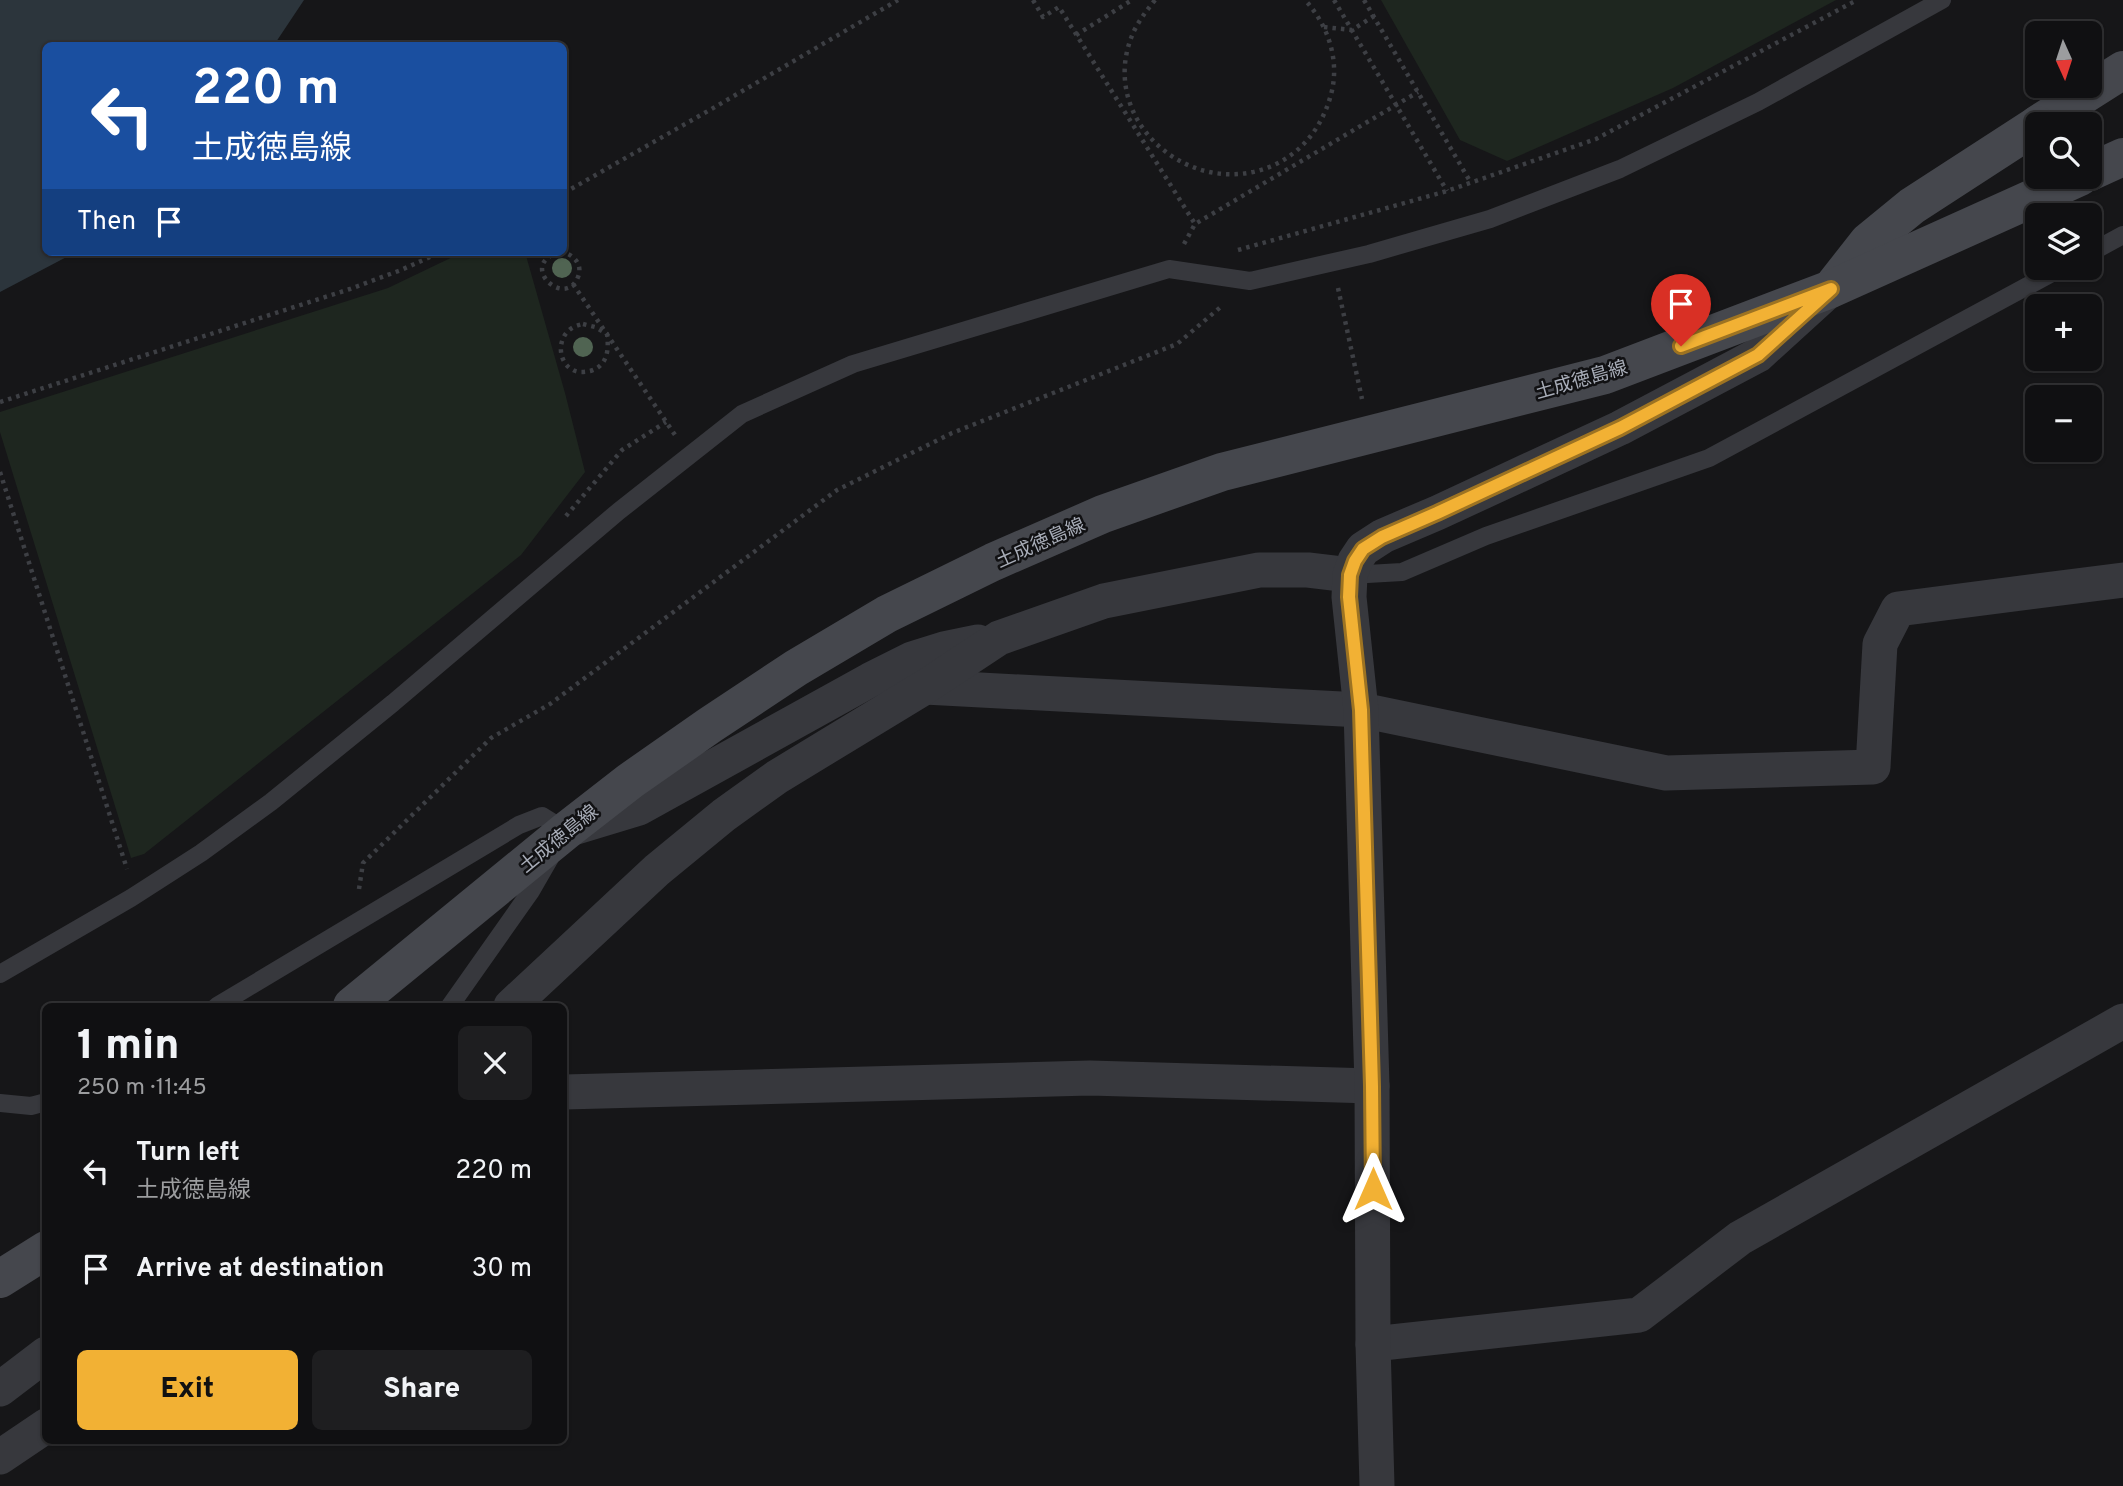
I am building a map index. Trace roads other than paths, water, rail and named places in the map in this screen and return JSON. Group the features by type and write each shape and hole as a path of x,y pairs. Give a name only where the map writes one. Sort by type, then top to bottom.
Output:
{"main road":[{"path":"2058,112 2123,70"},
{"path":"1831,289 1867,242 1912,206 2025,133"},
{"path":"2102,167 2123,157"},
{"name":"土成徳島線","path":"356,1003 630,780 796,668 887,614 993,562 1104,514 1222,472 1605,374 1831,289 2053,189"},
{"path":"0,1279 42,1253"}],"street":[{"path":"1377,1486 1373,1344 1372,1086 1361,710 1349,597 1350,575 1355,561 1363,549 1382,537 1620,428 1758,355 1831,289"},
{"path":"567,830 639,808 912,659 944,649 999,638 1104,601 1259,570 1308,570 1350,575"},
{"path":"925,687 1361,710 1666,773 1873,767 1880,644 1898,609 2123,580"},
{"path":"514,1003 657,870 724,815 777,776 925,687 999,638"},
{"path":"1373,1344 1639,1315 1740,1238 2123,1021"},
{"path":"567,1092 1090,1078 1372,1086"},
{"path":"0,1389 42,1357"},
{"path":"0,1457 42,1429"}],"lane":[{"path":"0,974 131,898 201,853 271,802 393,703 619,510 742,414 853,365 1169,268 1250,281 1369,254 1490,219 1620,169 1758,102 1942,0"},
{"path":"2102,246 2123,235"},
{"path":"1350,575 1402,572 1486,536 1709,458 2039,280"},
{"path":"222,1003 519,825 542,816 567,830 531,891 452,1003"},
{"path":"0,1103 31,1106 42,1102"}]}
